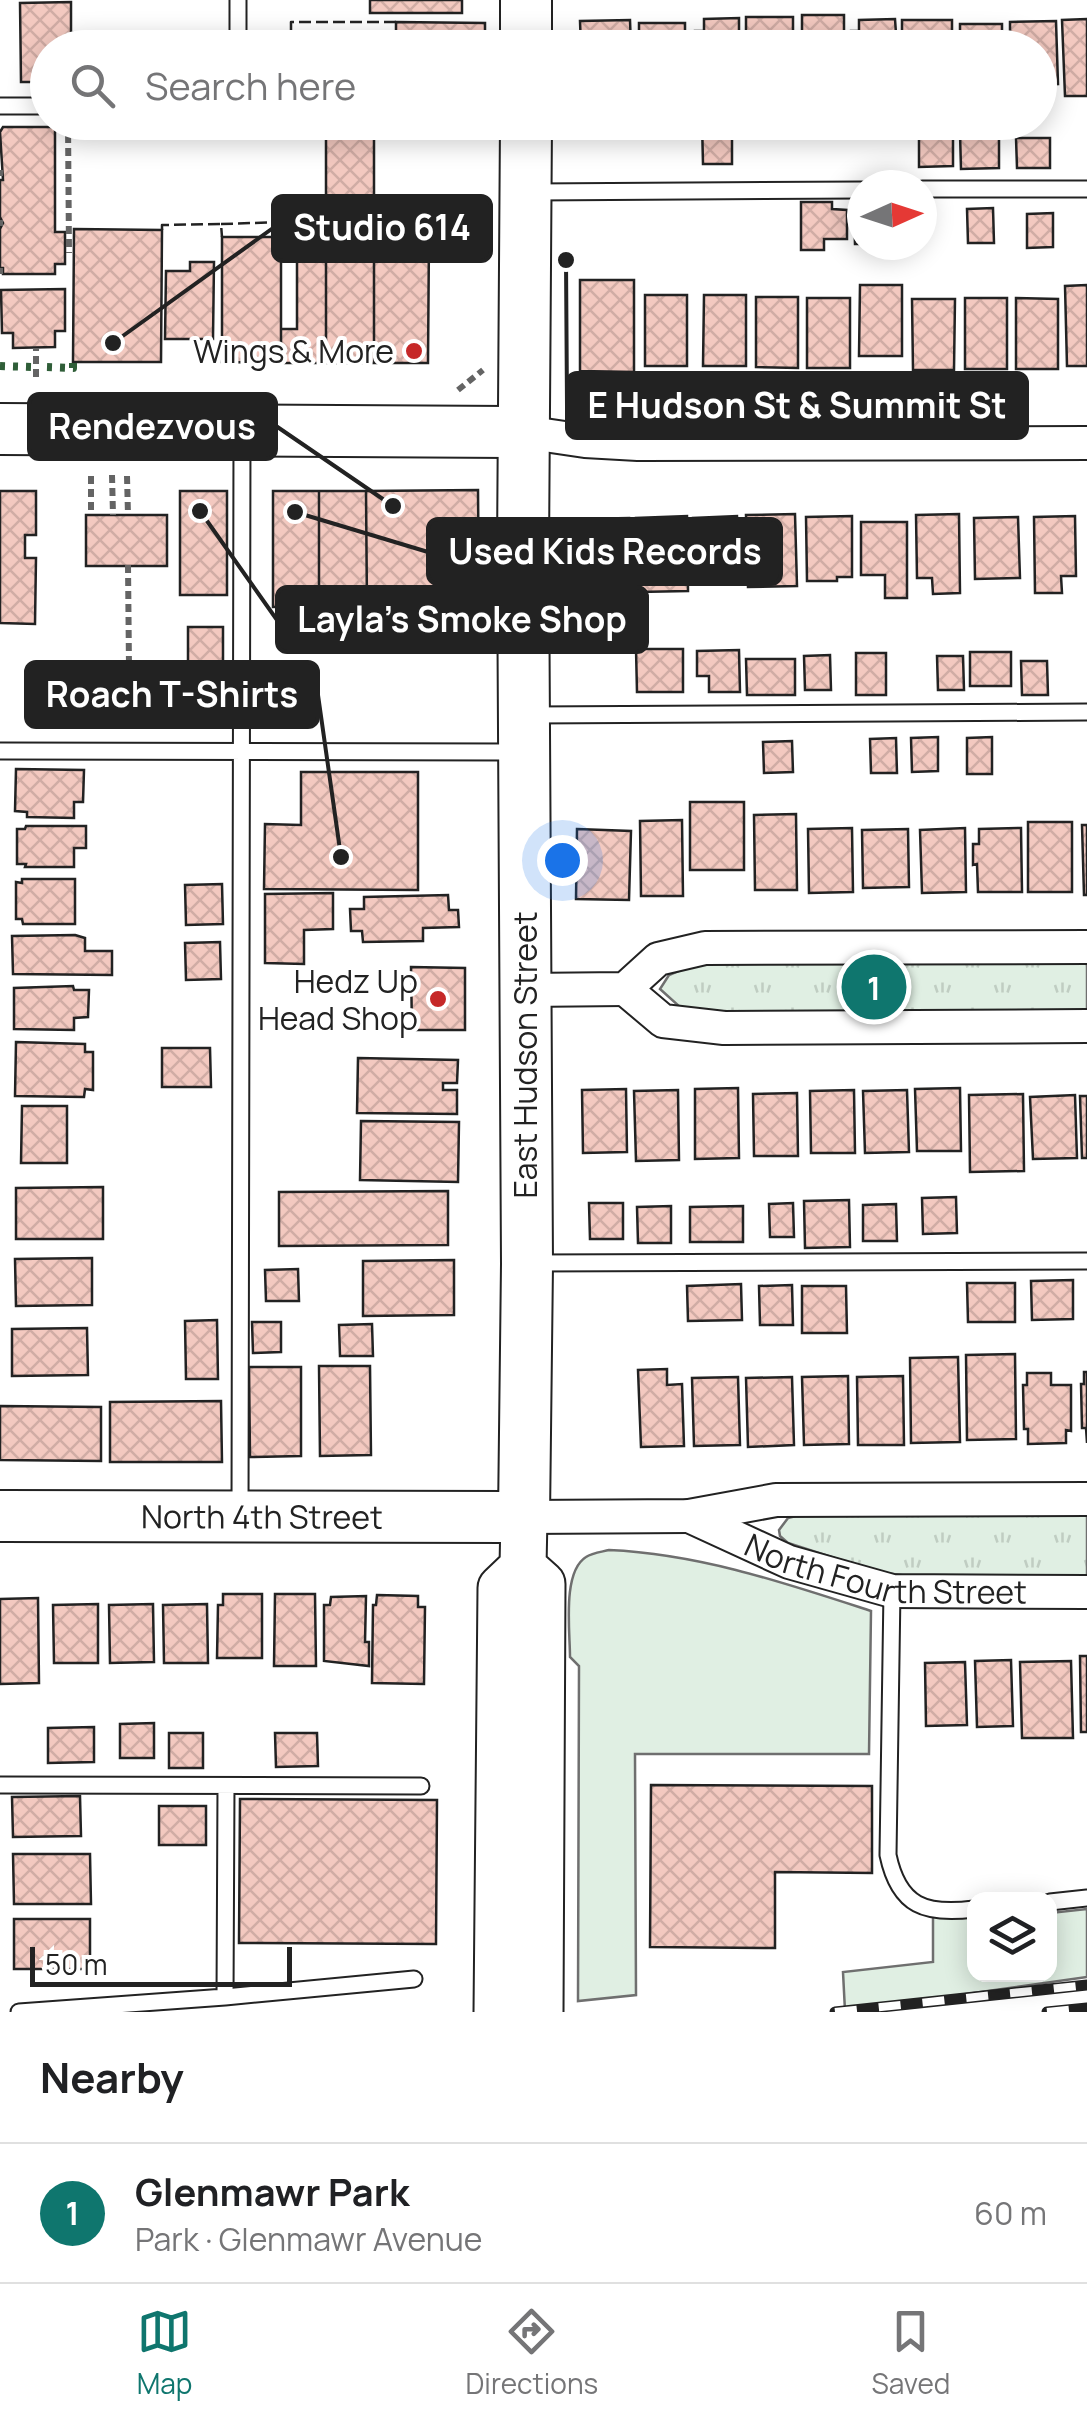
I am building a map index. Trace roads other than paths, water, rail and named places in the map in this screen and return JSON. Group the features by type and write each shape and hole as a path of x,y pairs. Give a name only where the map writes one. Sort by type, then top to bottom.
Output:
{"main road":[{"path":"526,0 526,30"},
{"name":"East Hudson Street","path":"497,2012 501,1588 523,1567 524,1517 526,140"},
{"path":"0,429 524,432"},
{"name":"North 4th Street","path":"0,1516 524,1517"},
{"name":"East Hudson Street","path":"523,1567 542,1584 540,2012"}],"street":[{"path":"524,432 638,444 1087,443"},
{"path":"625,989 658,959 705,948 1087,947"},
{"path":"524,990 625,989 663,1021 724,1028 1087,1026"},
{"name":"North Fourth Street","path":"524,1517 689,1516 776,1500 1087,1499"},
{"name":"North Fourth Street","path":"689,1516 789,1562 892,1591 1087,1592"}],"lane":[{"path":"238,0 238,30"},
{"path":"0,106 30,106"},
{"path":"937,190 1087,188"},
{"path":"526,192 847,190"},
{"path":"240,1516 242,430"},
{"path":"0,751 242,751 523,733 1087,712"},
{"path":"527,1264 1087,1261"},
{"path":"892,1591 888,1855 892,1876 916,1904 933,1910 967,1910"},
{"path":"0,1785 422,1786"},
{"path":"225,1997 226,1786"},
{"path":"1057,1901 1087,1898"},
{"path":"19,2012 414,1978"}],"railway":[{"path":"835,2012 1087,1985"},
{"path":"1047,2012 1087,2008"}],"place":[{"name":"E Hudson St & Summit St","path":"566,260"},
{"name":"Studio 614","path":"113,343"},
{"name":"Wings & More","path":"414,351"},
{"name":"Rendezvous","path":"393,506"},
{"name":"Layla's Smoke Shop","path":"200,511"},
{"name":"Used Kids Records","path":"295,512"},
{"name":"Roach T-Shirts","path":"341,857"},
{"name":"Glenmawr Park","path":"874,987"},
{"name":"Hedz Up Head Shop","path":"438,999"}]}
